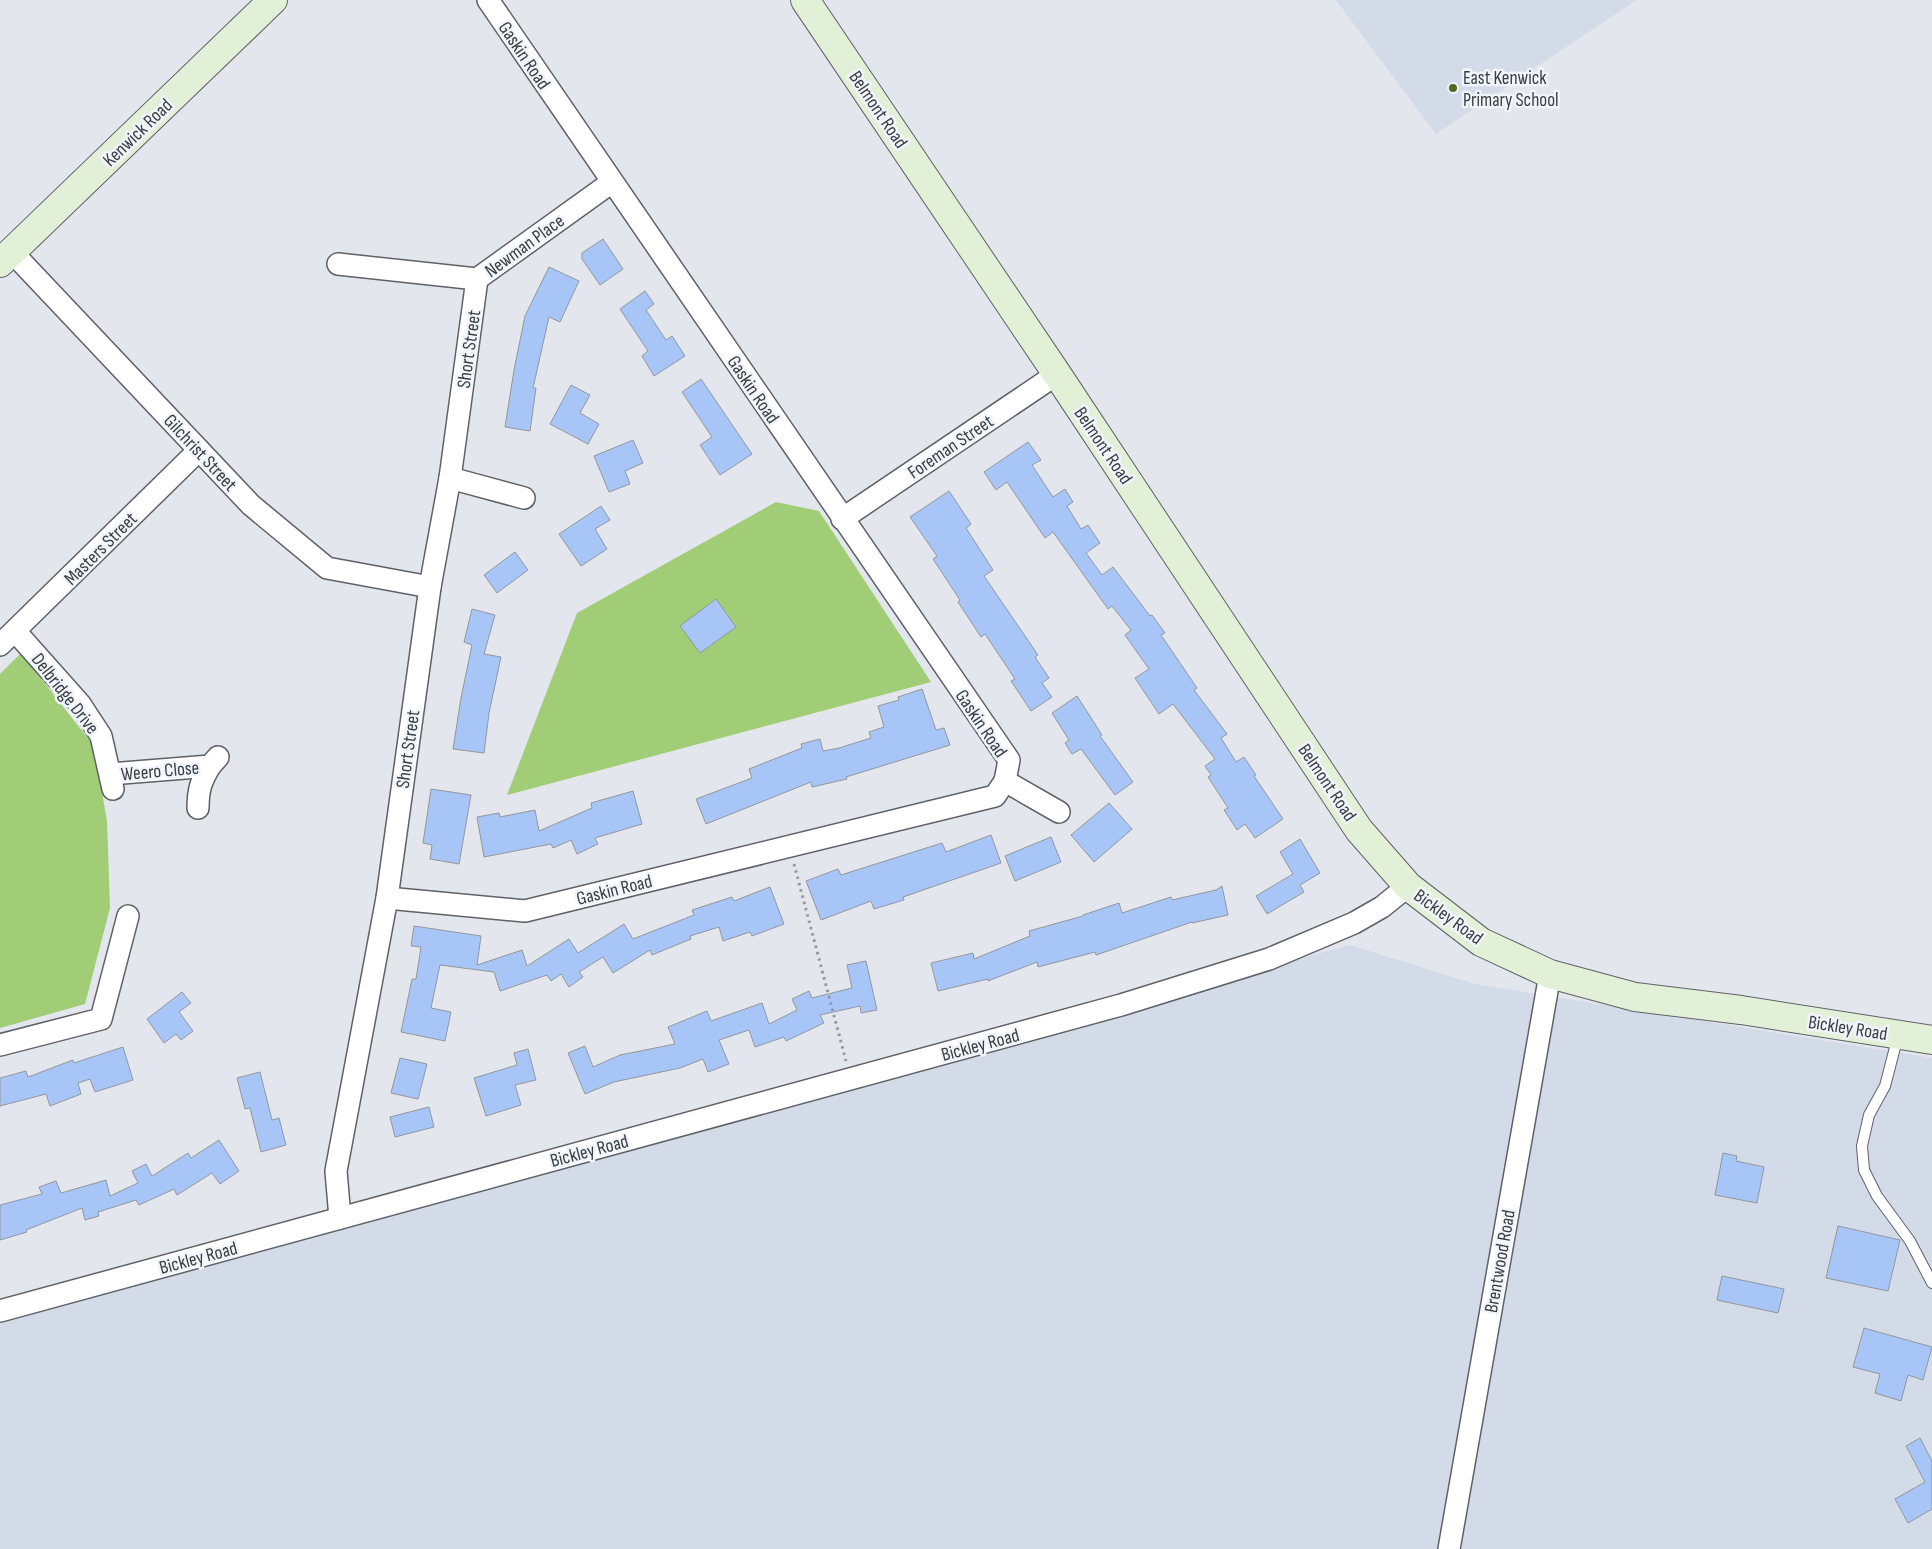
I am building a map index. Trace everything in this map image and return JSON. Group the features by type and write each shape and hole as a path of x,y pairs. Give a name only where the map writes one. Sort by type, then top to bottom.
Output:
{"street":[{"name":"Gaskin Road","path":"387,898 525,911 995,796 1005,781 1009,760 488,0"},
{"name":"Belmont Road","path":"805,0 1057,374 1360,830 1408,886"},
{"name":"Kenwick Road","path":"6,258 264,3"},
{"name":"Newman Place","path":"338,264 477,279 612,182"},
{"name":"Gilchrist Street","path":"6,258 199,450 251,505 327,568 430,587"},
{"name":"Short Street","path":"340,1218 336,1171 387,898 430,587 450,478 477,279"},
{"name":"Foreman Street","path":"842,519 1057,374"},
{"name":"Masters Street","path":"0,645 199,450"},
{"path":"450,478 524,498"},
{"name":"Delbridge Drive","path":"16,631 80,704 101,736 111,782"},
{"name":"Weero Close","path":"111,782 214,762 199,786 198,808"},
{"name":"Gaskin Road","path":"1005,781 1059,812"},
{"name":"Bickley Road","path":"0,1311 1121,1005 1269,960 1354,923 1382,907 1408,886 1481,942 1550,974 1635,996 1741,1010 1932,1040"},
{"path":"0,1045 101,1019 128,916"},
{"name":"Brentwood Road","path":"1449,1549 1550,974"}],"lane":[{"path":"1898,1035 1885,1086 1869,1115 1862,1146 1864,1170 1876,1196 1910,1241 1932,1283"}],"path":[{"path":"789,846 850,1079"}],"shaded area":[{"name":"East Kenwick Primary School","path":"1336,0 1637,0 1436,134"},
{"path":"1350,945 1475,984 1932,1058 1932,1549 0,1549 0,1318"}],"green space":[{"path":"776,502 819,511 931,682 507,795 577,613"},
{"path":"21,653 94,746 107,821 110,908 85,1004 0,1028 0,674"}],"building":[{"path":"603,239 623,269 600,285 582,259 582,253"},
{"path":"549,267 579,281 560,322 549,317 533,388 536,388 530,431 505,427 525,316"},
{"path":"645,291 654,304 646,310 666,340 672,336 685,356 654,376 642,356 648,351 620,309"},
{"path":"701,379 752,454 720,475 700,445 712,437 682,392"},
{"path":"571,385 590,395 580,413 599,424 588,444 550,424"},
{"path":"633,440 643,463 625,471 630,484 609,492 594,456"},
{"path":"1028,442 1041,460 1032,465 1053,497 1065,489 1073,502 1067,506 1081,529 1088,525 1100,543 1086,553 1102,575 1113,567 1150,616 1152,615 1165,633 1161,635 1197,688 1194,690 1227,734 1221,738 1236,762 1244,757 1256,775 1254,776 1283,819 1255,838 1245,824 1237,830 1224,810 1228,808 1208,777 1211,775 1205,766 1215,759 1173,704 1159,714 1135,678 1149,669 1125,635 1131,630 1112,606 1108,609 1053,532 1045,538 1007,482 996,490 984,472"},
{"path":"949,491 971,524 966,528 993,570 984,576 1038,655 1035,657 1049,678 1042,683 1052,697 1031,711 1011,681 1015,679 985,634 981,637 958,602 960,600 933,559 937,556 910,517"},
{"path":"601,506 610,520 595,529 607,549 581,566 559,534"},
{"path":"515,552 528,570 497,593 484,575"},
{"path":"716,599 736,627 700,653 680,626"},
{"path":"472,609 495,615 484,654 501,657 489,713 484,753 453,749 472,645 464,642"},
{"path":"922,689 936,730 944,728 950,745 846,777 847,779 812,787 811,782 706,824 696,799 752,778 749,769 802,748 801,744 820,739 823,751 871,738 869,732 884,727 878,706 899,700 898,697"},
{"path":"1077,696 1102,735 1100,736 1133,782 1115,795 1081,749 1072,754 1065,743 1069,740 1052,713"},
{"path":"431,789 471,795 459,864 430,859 432,845 423,843"},
{"path":"633,791 642,824 595,838 598,844 577,854 571,840 553,848 551,844 484,857 477,817 499,813 500,817 535,810 539,831 592,808 591,803"},
{"path":"1109,803 1132,829 1094,862 1071,835"},
{"path":"991,835 1001,863 903,897 904,900 874,909 871,901 821,920 806,881 838,869 841,875 942,843 946,852"},
{"path":"1051,837 1061,862 1015,881 1005,856"},
{"path":"1300,839 1320,873 1300,885 1304,892 1267,914 1256,896 1293,874 1280,852"},
{"path":"1222,886 1228,915 1192,922 1096,955 1095,952 1038,967 1037,962 988,981 988,979 938,991 931,963 973,953 974,959 1030,936 1029,931 1083,916 1119,903 1122,913 1171,897 1172,900 1216,890"},
{"path":"770,887 784,924 752,936 750,932 723,941 719,927 690,936 691,939 652,955 650,950 613,973 603,957 579,972 583,977 569,987 561,974 551,981 547,975 500,991 494,972 440,965 431,1008 451,1012 445,1041 401,1032 412,979 416,979 421,947 411,946 414,926 481,936 477,965 522,950 527,966 569,939 578,953 624,924 633,939 694,915 692,910 732,897 734,901"},
{"path":"866,961 877,1010 861,1013 860,1006 820,1015 824,1023 786,1041 784,1037 755,1047 749,1030 719,1040 729,1064 708,1072 703,1059 680,1068 614,1082 585,1094 568,1053 585,1046 593,1067 620,1055 675,1044 668,1027 707,1011 711,1021 762,1003 769,1024 797,1010 792,999 809,991 812,998 852,988 847,965"},
{"path":"182,992 191,1003 179,1012 193,1031 181,1040 176,1034 164,1043 147,1019"},
{"path":"123,1047 133,1080 95,1092 90,1079 78,1083 81,1094 50,1106 46,1094 0,1106 0,1078 26,1071 28,1077 73,1060 74,1063"},
{"path":"528,1049 536,1080 515,1085 521,1105 486,1116 474,1078 517,1065 514,1053"},
{"path":"400,1058 427,1064 418,1099 391,1093"},
{"path":"260,1072 272,1120 279,1118 286,1145 261,1152 250,1108 245,1109 237,1078"},
{"path":"429,1107 434,1127 395,1137 390,1117"},
{"path":"219,1140 239,1171 220,1184 212,1173 177,1195 174,1189 139,1205 136,1200 98,1212 99,1216 85,1220 82,1208 26,1230 27,1232 0,1240 0,1205 42,1194 39,1187 56,1181 61,1193 106,1180 110,1196 138,1183 132,1171 146,1164 152,1176 188,1153 191,1158"},
{"path":"1723,1153 1737,1156 1736,1161 1764,1167 1757,1203 1715,1195"},
{"path":"1838,1226 1900,1240 1888,1291 1826,1278"},
{"path":"1722,1276 1784,1289 1778,1313 1717,1300"},
{"path":"1864,1328 1932,1347 1923,1380 1908,1375 1901,1401 1875,1393 1880,1374 1853,1367"},
{"path":"1920,1438 1932,1461 1932,1509 1908,1523 1895,1499 1925,1482 1906,1446"}],"place":[{"name":"East Kenwick Primary School","path":"1453,88"}]}
